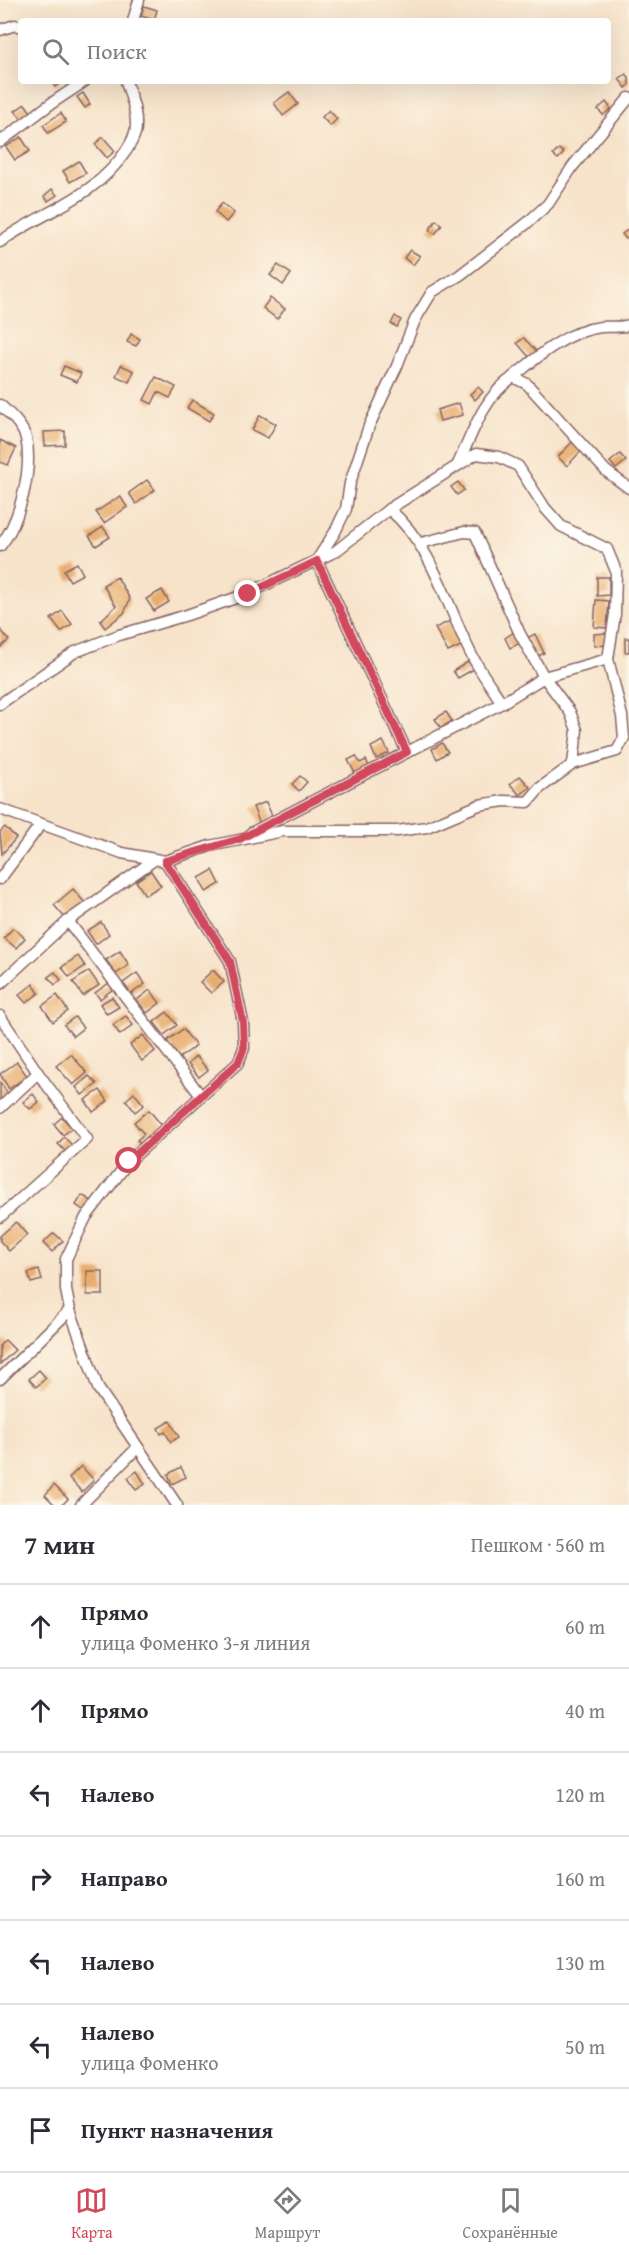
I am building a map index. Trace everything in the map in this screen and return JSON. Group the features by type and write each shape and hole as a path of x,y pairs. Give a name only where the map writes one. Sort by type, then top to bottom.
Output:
{"street":[{"path":"134,18 139,0"},
{"path":"0,30 18,26"},
{"path":"0,142 80,84"},
{"path":"0,242 13,232 71,202 90,189 122,157 132,142 136,128 135,111 127,84"},
{"path":"317,561 335,532 345,508 350,483 369,426 397,366 415,320 432,292 460,275 548,204 573,166 629,98"},
{"path":"458,464 485,405 500,386 550,347 577,333 601,327 629,325"},
{"path":"513,377 527,384 606,471 629,488"},
{"path":"0,405 12,415 25,436 29,463 17,514 0,546"},
{"path":"0,704 75,652 120,635 248,594 317,561 336,551 389,510 476,454 500,457 518,466 545,508 561,526 607,549 616,571 615,614 608,659 622,716 624,738 617,751 573,764 540,788 528,802 504,801 479,805 427,827 397,831 283,831 240,839 160,861 68,921 0,984"},
{"path":"389,510 401,519 421,543 471,655 502,703"},
{"path":"421,543 464,532 475,533 520,634 544,677 570,712 578,730 573,764"},
{"path":"317,561 407,752"},
{"path":"240,839 502,703 544,677 608,659"},
{"path":"0,809 122,853 160,861 230,961 243,1022 244,1048 238,1063 129,1161 86,1217 66,1259 66,1290 70,1310 98,1388 177,1505"},
{"path":"0,879 41,824"},
{"path":"68,921 201,1096"},
{"path":"0,1016 38,1074 87,1139 0,1217"},
{"path":"0,1108 38,1074"},
{"path":"0,1379 70,1310"},
{"path":"81,1505 137,1448"}],"building":[{"path":"144,6 157,10 155,18 141,16"},
{"path":"626,74 629,77 629,85 626,88 619,79"},
{"path":"289,92 298,104 283,116 274,103"},
{"path":"83,93 90,104 85,108 77,97"},
{"path":"606,102 611,109 603,115 598,109"},
{"path":"25,104 31,112 22,119 15,111"},
{"path":"329,110 337,119 330,126 322,117"},
{"path":"61,113 66,122 48,133 43,125"},
{"path":"21,137 30,151 15,160 6,147"},
{"path":"103,137 115,151 107,158 95,144"},
{"path":"559,149 564,153 558,159 553,155"},
{"path":"79,161 86,173 70,182 63,171"},
{"path":"52,189 57,195 48,201 44,196"},
{"path":"222,203 234,213 226,222 215,212"},
{"path":"436,220 442,225 435,234 429,230"},
{"path":"629,229 629,237 626,239 622,234"},
{"path":"410,250 420,256 413,265 404,258"},
{"path":"278,265 291,274 283,285 270,275"},
{"path":"270,298 285,309 277,319 263,308"},
{"path":"395,316 401,320 397,327 391,324"},
{"path":"131,334 140,339 136,346 127,342"},
{"path":"524,338 537,352 530,358 517,343"},
{"path":"121,365 134,371 129,382 116,376"},
{"path":"64,366 81,373 77,382 60,375"},
{"path":"156,377 176,387 170,398 158,392 152,404 144,400"},
{"path":"478,387 483,392 475,400 470,394"},
{"path":"192,400 214,413 209,421 187,408"},
{"path":"459,403 463,415 440,421 437,410"},
{"path":"260,415 276,424 268,438 252,430"},
{"path":"65,431 65,445 45,446 44,432"},
{"path":"0,440 16,448 8,465 0,462"},
{"path":"572,442 581,451 567,466 558,457"},
{"path":"620,454 626,461 616,469 610,462"},
{"path":"147,480 155,490 136,504 129,493"},
{"path":"458,482 464,490 457,495 451,487"},
{"path":"120,496 127,507 104,523 96,512"},
{"path":"103,527 110,537 96,546 89,536"},
{"path":"77,563 83,574 70,581 64,570"},
{"path":"117,577 130,599 124,613 105,628 100,621 116,606 103,585"},
{"path":"597,577 609,577 609,595 597,596"},
{"path":"162,590 169,602 154,611 146,599"},
{"path":"596,600 609,601 607,628 594,627"},
{"path":"62,611 72,624 61,632 51,619"},
{"path":"450,621 463,645 448,652 435,628"},
{"path":"0,629 9,640 0,648"},
{"path":"514,632 520,643 510,648 505,638"},
{"path":"607,633 607,645 594,646 594,634"},
{"path":"535,634 544,653 537,657 527,638"},
{"path":"625,638 629,638 629,652 625,652"},
{"path":"469,661 474,669 458,678 453,671"},
{"path":"446,712 452,721 441,728 435,719"},
{"path":"383,741 389,753 376,759 371,747"},
{"path":"442,743 448,752 437,759 432,749"},
{"path":"356,756 360,763 366,760 370,768 356,775 348,760"},
{"path":"300,776 307,782 299,791 292,784"},
{"path":"520,776 530,787 520,795 510,784"},
{"path":"266,802 273,818 260,824 253,807"},
{"path":"5,827 16,838 2,854 0,832"},
{"path":"213,870 220,884 206,892 199,878"},
{"path":"151,871 161,886 145,895 136,881"},
{"path":"73,889 85,903 66,919 54,905"},
{"path":"101,922 109,934 96,944 87,931"},
{"path":"13,928 25,938 16,948 4,938"},
{"path":"120,951 129,965 116,974 106,960"},
{"path":"78,956 85,966 69,977 62,967"},
{"path":"213,970 224,982 211,993 200,982"},
{"path":"89,971 99,985 83,996 73,982"},
{"path":"55,972 61,980 55,985 48,977"},
{"path":"137,973 145,984 131,994 123,983"},
{"path":"109,983 113,989 100,999 95,993"},
{"path":"33,984 39,993 26,1003 19,995"},
{"path":"150,990 160,1003 147,1013 137,1000"},
{"path":"57,995 68,1011 53,1022 42,1006"},
{"path":"112,997 119,1007 107,1014 100,1004"},
{"path":"167,1012 177,1025 164,1035 154,1022"},
{"path":"126,1016 133,1025 120,1035 113,1025"},
{"path":"75,1017 83,1028 73,1036 64,1025"},
{"path":"183,1029 196,1046 179,1058 167,1041"},
{"path":"143,1035 155,1051 142,1061 130,1045"},
{"path":"71,1054 87,1073 73,1085 56,1066"},
{"path":"196,1056 208,1070 199,1077 188,1064"},
{"path":"17,1062 27,1076 9,1089 0,1074"},
{"path":"89,1076 97,1084 82,1095 76,1087"},
{"path":"0,1082 8,1094 0,1100"},
{"path":"100,1090 108,1101 93,1112 85,1100"},
{"path":"134,1093 144,1105 135,1112 126,1100"},
{"path":"33,1094 39,1102 30,1109 23,1102"},
{"path":"149,1110 163,1127 142,1145 137,1140 144,1134 134,1122"},
{"path":"62,1117 72,1128 63,1135 54,1124"},
{"path":"64,1137 73,1146 67,1153 58,1144"},
{"path":"82,1195 93,1202 86,1212 76,1205"},
{"path":"16,1222 27,1235 9,1251 0,1241 0,1236"},
{"path":"54,1233 63,1241 52,1252 43,1243"},
{"path":"39,1270 42,1280 31,1283 28,1273"},
{"path":"87,1271 103,1271 103,1295 87,1295"},
{"path":"5,1340 15,1350 0,1364 0,1345"},
{"path":"39,1370 46,1378 36,1387 29,1379"},
{"path":"170,1421 179,1437 171,1442 165,1432 161,1434 158,1428"},
{"path":"81,1466 94,1480 82,1492 69,1478"},
{"path":"181,1467 186,1477 172,1484 168,1474"},
{"path":"137,1471 145,1484 136,1490 128,1478"},
{"path":"54,1485 68,1499 62,1505 55,1505 45,1495"}],"route":[{"path":"129,1161 238,1063 244,1048 243,1022 230,961 165,861 240,839 407,752 317,561 248,594"}]}
